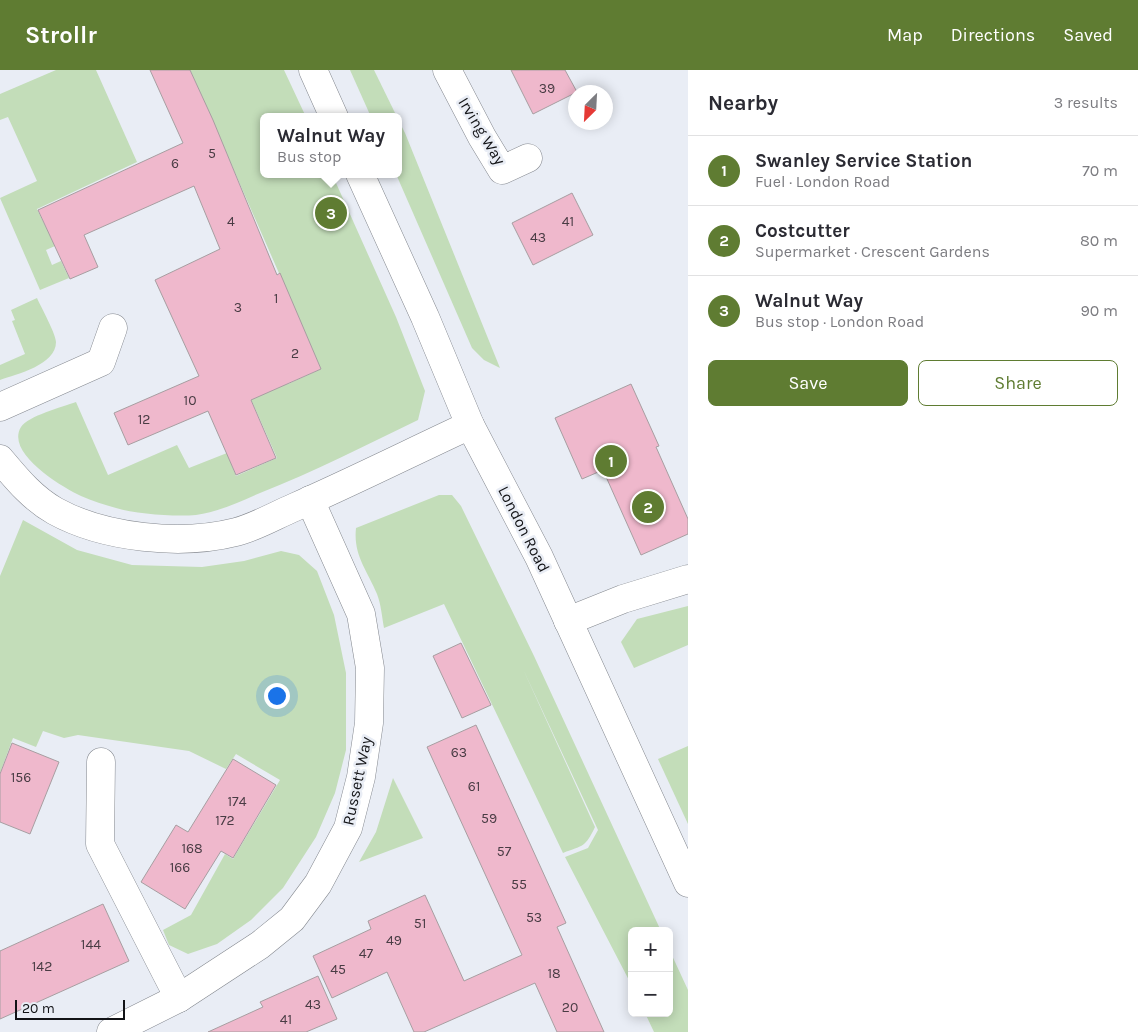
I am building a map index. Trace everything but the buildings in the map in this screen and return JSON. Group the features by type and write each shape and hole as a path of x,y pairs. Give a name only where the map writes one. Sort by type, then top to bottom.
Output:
{"street":[{"path":"313,70 332,113"},
{"name":"Irving Way","path":"447,70 482,137 502,170 528,158"},
{"name":"London Road","path":"362,178 425,317 470,425 539,557 688,883"},
{"path":"0,407 101,362 113,328"},
{"path":"0,459 24,488 54,510 84,524 154,538 204,539 238,532 470,425"},
{"name":"Russett Way","path":"111,1032 179,998 260,945 292,919 318,884 348,828 361,777 369,723 370,668 361,614 310,500"},
{"path":"568,621 623,598 688,579"},
{"path":"101,762 100,844 179,998"}],"green space":[{"path":"56,70 96,70 137,162 37,209 55,246 46,250 52,265 61,261 69,278 40,290 0,198 37,181 8,117 0,120 0,94"},
{"path":"190,70 284,70 304,113 260,113 260,178 334,178 396,317 425,391 418,420 280,485 220,509 204,514 187,516 124,510 81,496 49,477 28,458 21,447 18,437 21,427 25,423 46,412 76,402 108,475 177,445 189,468 227,453 236,476 277,458 234,361 260,319 288,384 321,369"},
{"path":"350,70 374,70 395,113 369,113"},
{"path":"402,127 500,368 484,360 472,348 398,178 402,178"},
{"path":"37,298 55,338 54,350 43,363 0,380 0,365 25,354 12,321 15,320 11,310"},
{"path":"439,495 452,495 461,506 534,656 659,927 628,927 628,978 565,857 588,848 598,830 523,669 595,827 589,839 583,845 563,853 444,604 384,628 378,598 359,554 356,528"},
{"path":"23,520 77,550 132,565 202,567 244,561 281,551 299,555 317,571 334,615 346,673 346,750 335,793 316,837 283,888 251,920 217,944 188,954 169,945 163,930 191,915 225,854 233,859 280,780 236,754 226,769 189,751 78,735 64,738 43,731 36,747 13,738 0,773 0,576"},
{"path":"688,606 688,645 634,668 621,642 637,619"},
{"path":"688,746 688,824 658,759"},
{"path":"393,778 423,838 359,862 376,832"},
{"path":"673,958 688,990 688,1032 654,1032 647,1017 673,1017"}],"place":[{"name":"Walnut Way","path":"331,213"},
{"name":"Swanley Service Station","path":"611,461"},
{"name":"Costcutter","path":"648,507"}]}
